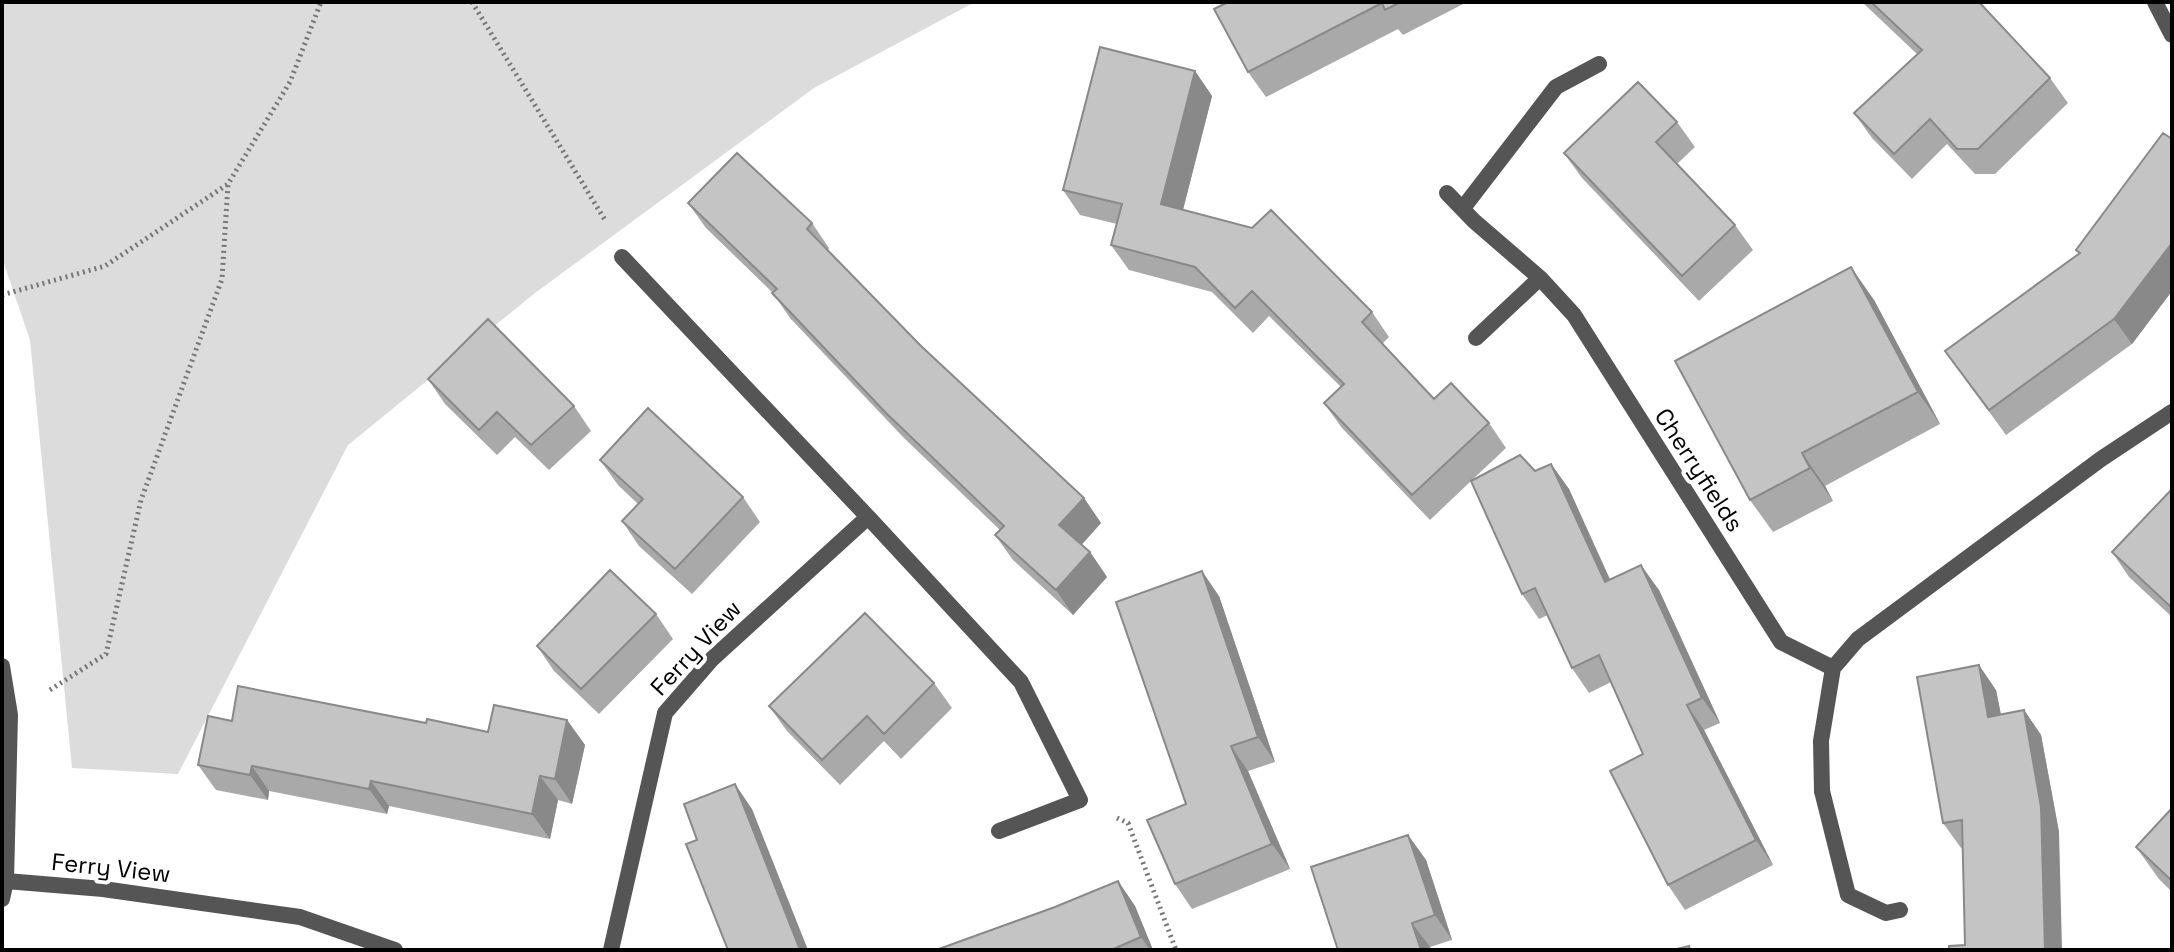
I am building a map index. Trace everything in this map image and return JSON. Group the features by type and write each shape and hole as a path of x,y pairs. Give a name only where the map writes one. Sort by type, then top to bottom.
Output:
{"street":[{"path":"2155,2 2172,35"},
{"path":"1463,208 1556,87 1599,64"},
{"name":"Cherryfields","path":"1447,193 1474,221 1540,278 1574,315 1781,642 1833,668"},
{"path":"622,257 1021,682 1080,800 999,831"},
{"path":"1476,338 1540,278"},
{"path":"1900,910 1886,913 1848,895 1822,791 1821,741 1833,668 1871,629 2101,459 2172,412"},
{"name":"Ferry View","path":"611,950 665,713 712,659 868,517"},
{"path":"2,666 10,715 6,881 2,899"},
{"name":"Ferry View","path":"6,881 103,889 300,917 395,950"}],"path":[{"path":"2,295 105,266 228,184 290,82 321,2"},
{"path":"472,2 603,215 622,257"},
{"path":"10,715 106,654 141,500 222,279 228,184"},
{"path":"1080,800 1128,823 1176,950"}],"shaded area":[{"path":"2,2 975,2 814,88 535,293 348,445 178,774 72,768 30,340 2,258"}],"building":[{"path":"1228,2 1401,2 1385,10 1382,3 1248,72 1214,9"},
{"path":"1871,2 1979,2 2050,78 1978,149 1957,149 1930,119 1894,154 1854,113 1922,50"},
{"path":"1100,47 1195,71 1161,204 1252,228 1271,210 1372,312 1362,322 1434,399 1451,383 1489,423 1412,495 1324,403 1344,384 1252,291 1235,308 1195,267 1111,245 1122,204 1063,190"},
{"path":"1638,82 1677,122 1656,142 1735,225 1682,276 1564,153"},
{"path":"2163,133 2172,139 2172,243 2114,319 1989,410 1945,351 2080,253 2076,250"},
{"path":"737,153 812,223 807,229 921,346 1084,498 1059,525 1090,552 1056,590 995,535 1004,526 886,413 772,293 777,289 688,203"},
{"path":"1851,267 1918,392 1802,453 1810,468 1750,500 1675,361"},
{"path":"488,319 574,406 531,445 497,412 479,430 428,379"},
{"path":"648,408 743,497 675,569 622,521 643,499 600,460"},
{"path":"1520,455 1535,471 1551,464 1605,582 1641,565 1702,698 1687,705 1756,840 1668,885 1610,771 1643,754 1599,655 1572,668 1535,588 1522,594 1471,481"},
{"path":"2172,489 2172,608 2112,552"},
{"path":"610,570 656,614 581,689 537,646"},
{"path":"1202,571 1258,737 1231,746 1272,844 1175,884 1147,820 1186,804 1116,602"},
{"path":"865,613 934,683 884,734 867,716 822,760 769,706"},
{"path":"1979,665 1988,717 2024,710 2041,807 2045,950 1949,950 1949,946 1965,945 1962,820 1943,823 1917,677"},
{"path":"238,686 488,732 494,705 567,720 555,779 540,776 532,814 371,781 369,789 252,766 250,775 198,765 208,716 232,721"},
{"path":"735,784 800,950 728,950 686,844 697,840 684,804"},
{"path":"2172,808 2172,881 2136,847"},
{"path":"1408,835 1435,915 1412,923 1421,950 1338,950 1311,867"},
{"path":"1118,881 1141,937 1111,950 936,950 1055,907"}]}
